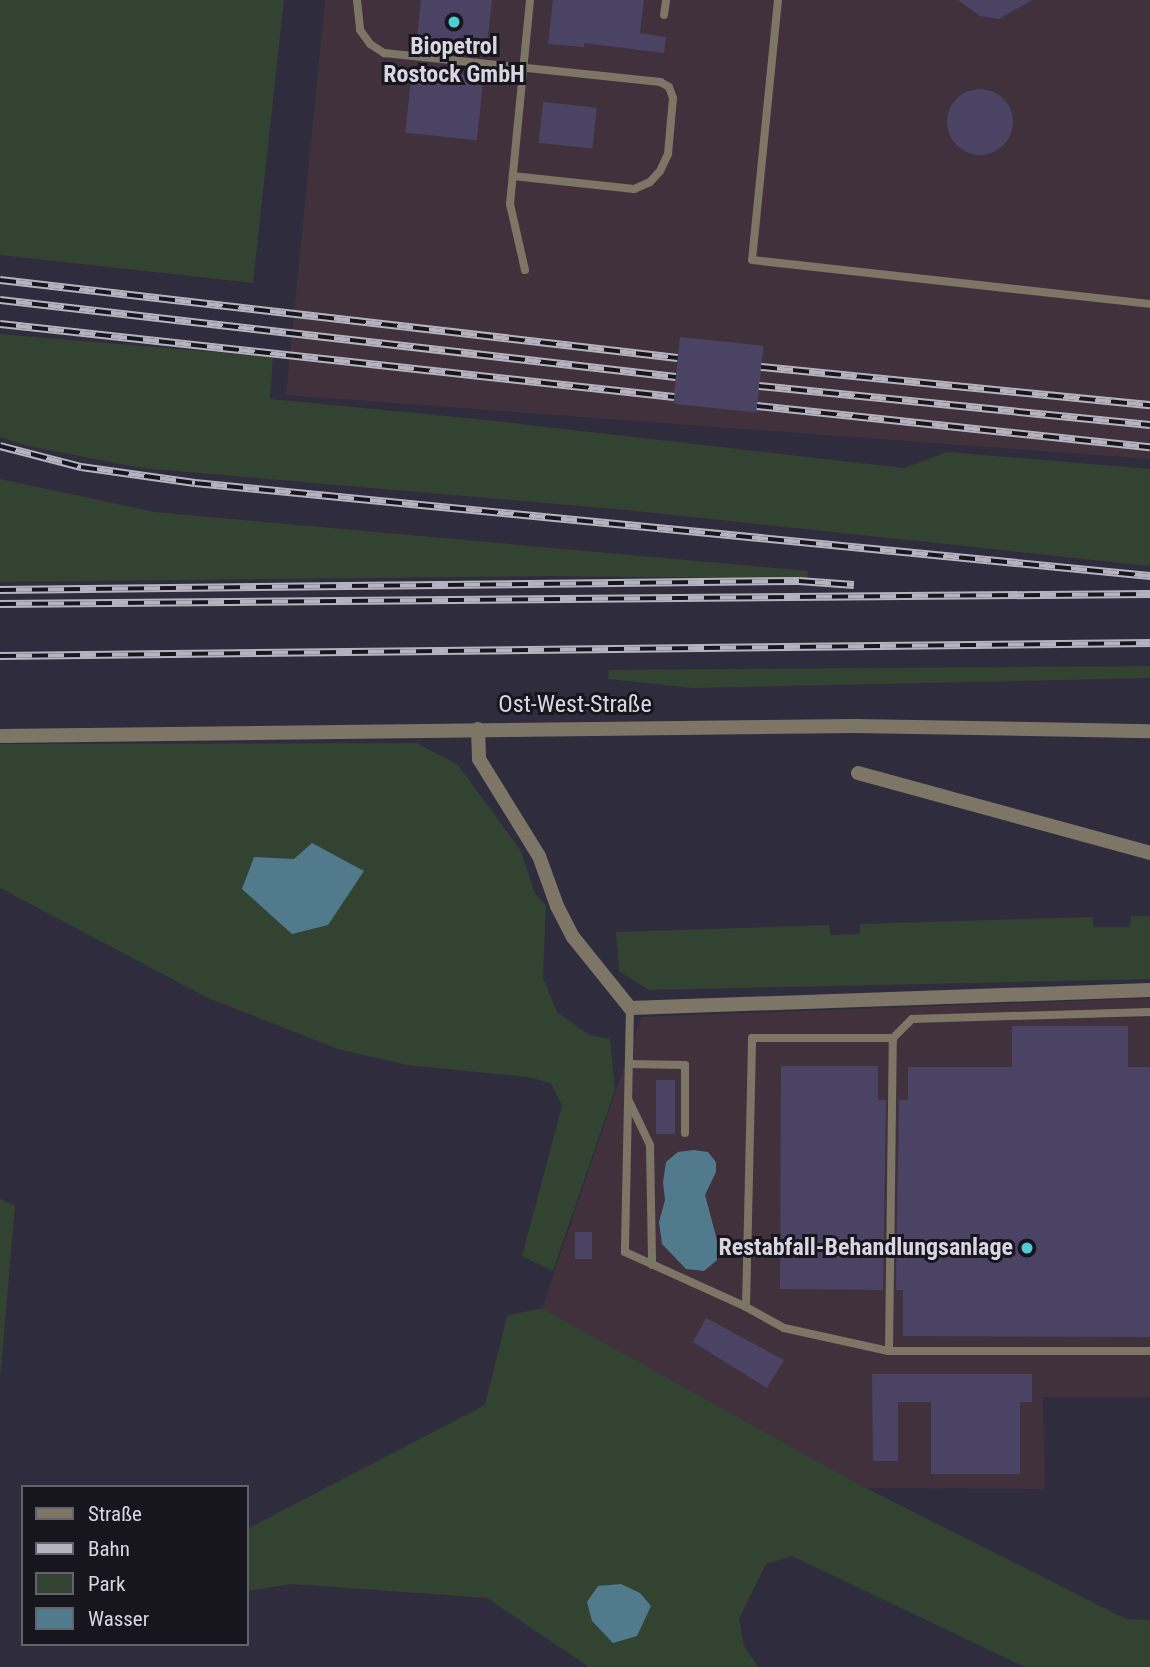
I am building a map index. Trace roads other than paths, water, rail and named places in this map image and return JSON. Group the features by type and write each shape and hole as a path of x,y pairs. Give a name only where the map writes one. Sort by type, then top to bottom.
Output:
{"street":[{"name":"Ost-West-Straße","path":"0,736 854,726 1150,731"},
{"path":"478,729 479,759 539,856 557,906 573,937 630,1008 1150,990"},
{"path":"858,774 1150,853"}],"lane":[{"path":"358,0 360,30 370,44 384,53 660,82 669,87 673,97 668,154 660,171 650,182 634,189 513,176"},
{"path":"525,270 510,204 530,0"},
{"path":"664,15 666,0"},
{"path":"779,0 752,260 1150,304"},
{"path":"630,1008 625,1252 746,1307 784,1328 889,1351 1150,1350"},
{"path":"889,1351 893,1038 912,1019 1150,1012"},
{"path":"746,1307 752,1038 893,1038"},
{"path":"629,1065 685,1065 685,1133"},
{"path":"628,1099 650,1145 652,1265"}],"water":[{"path":"312,843 364,871 328,925 292,934 242,889 254,857 294,859"},
{"path":"678,1152 708,1152 716,1162 716,1172 705,1195 717,1240 717,1260 704,1271 686,1269 662,1244 659,1222 665,1200 663,1182 666,1162"},
{"path":"621,1584 640,1593 651,1606 637,1636 613,1643 592,1621 587,1602 598,1586"}],"railway":[{"path":"0,280 678,358"},
{"path":"0,300 676,377"},
{"path":"0,324 674,397"},
{"path":"761,367 1150,405"},
{"path":"759,386 1150,425"},
{"path":"757,406 1150,447"},
{"path":"0,446 81,467 195,483 1150,576"},
{"path":"0,590 799,581 854,585"},
{"path":"0,604 1150,594"},
{"path":"0,656 1150,643"}],"place":[{"name":"Biopetrol Rostock GmbH","path":"454,22"},
{"name":"Restabfall-Behandlungsanlage","path":"1027,1248"}]}
